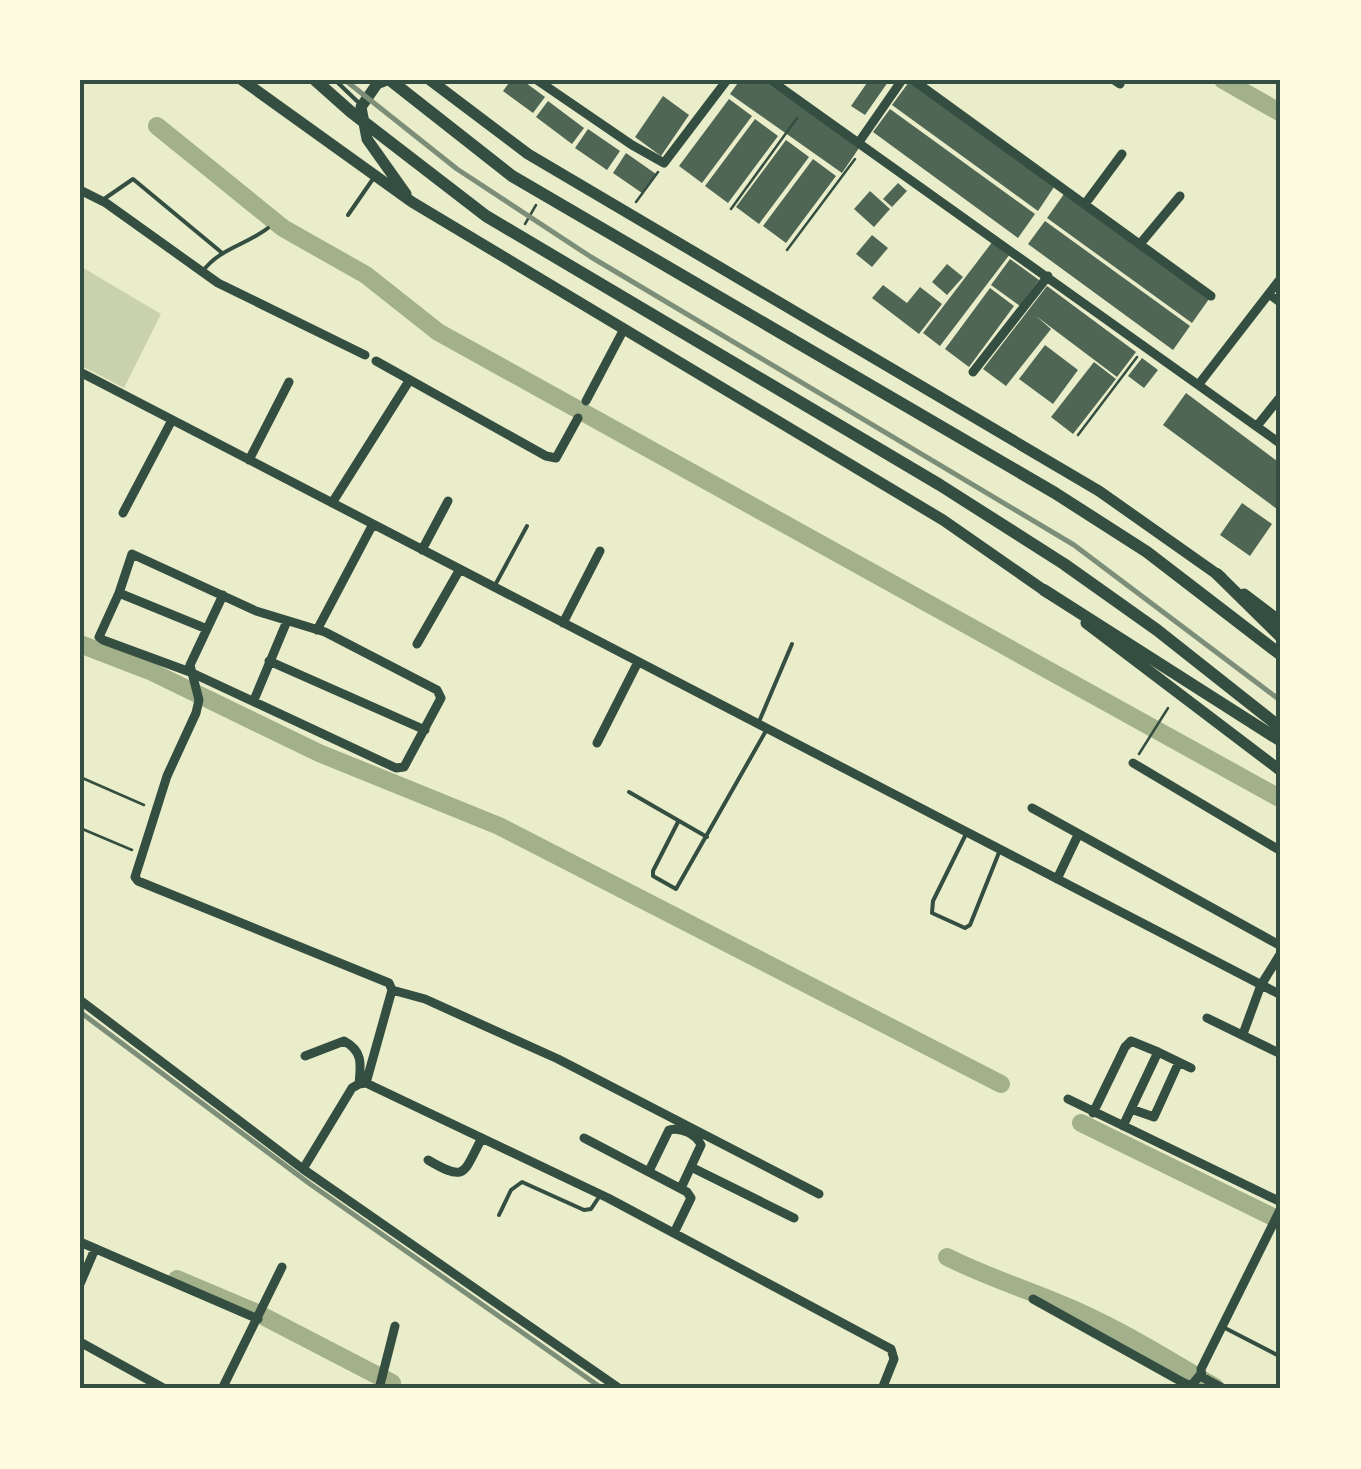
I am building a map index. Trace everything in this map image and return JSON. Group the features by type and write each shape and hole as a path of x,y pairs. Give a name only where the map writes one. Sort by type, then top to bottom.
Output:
{"main road":[{"path":"242,80 412,202 943,520 1044,590 1281,742"},
{"path":"315,80 486,216 940,485 1064,564 1281,728"},
{"path":"412,202 367,139 361,107 377,84 388,80 512,176 1147,552 1281,655"},
{"path":"430,82 528,154 1066,471 1163,533 1281,622"},
{"path":"1217,574 1281,636"},
{"path":"1044,590 1281,772"}],"street":[{"path":"537,80 664,163 727,80"},
{"path":"770,80 1281,444"},
{"path":"862,144 902,80"},
{"path":"913,80 1211,296"},
{"path":"1085,204 1122,154"},
{"path":"80,190 102,201 202,272 365,355"},
{"path":"1140,244 1180,196"},
{"path":"973,372 1048,276"},
{"path":"1199,384 1281,278"},
{"path":"1269,294 1281,303"},
{"path":"586,402 624,330"},
{"path":"376,361 546,456 556,458 578,418"},
{"path":"80,372 1281,995"},
{"path":"332,503 409,381"},
{"path":"249,460 290,382"},
{"path":"1257,426 1281,396"},
{"path":"123,513 172,420"},
{"path":"422,550 448,500"},
{"path":"316,630 373,524"},
{"path":"563,623 600,552"},
{"path":"136,554 223,595 316,630 437,690 441,698 404,767 396,768 254,700 99,636 119,593 128,558 136,554"},
{"path":"416,644 460,569"},
{"path":"119,593 207,629"},
{"path":"223,595 190,665 199,700 154,810 135,877 142,885 389,983 392,990 362,1083 352,1088 303,1169"},
{"path":"254,700 287,621"},
{"path":"268,661 425,730"},
{"path":"597,743 638,662"},
{"path":"1133,763 1281,851"},
{"path":"1032,808 1281,946"},
{"path":"1057,880 1078,836"},
{"path":"1243,1034 1261,985 1281,954"},
{"path":"392,990 426,1000 558,1059 818,1194"},
{"path":"80,1000 303,1169 620,1389"},
{"path":"1208,1018 1281,1054"},
{"path":"305,1056 344,1041 355,1047 362,1060 362,1083"},
{"path":"1093,1113 1131,1041 1190,1068"},
{"path":"1123,1126 1158,1052"},
{"path":"1131,1109 1154,1116 1179,1062"},
{"path":"362,1083 601,1194 891,1349 894,1359 882,1389"},
{"path":"1033,1299 1184,1383 1194,1384 1280,1207 1068,1099"},
{"path":"649,1171 668,1130 676,1128 691,1134 702,1145 681,1188"},
{"path":"428,1160 458,1174 466,1169 482,1138"},
{"path":"584,1138 681,1188 691,1198 674,1233"},
{"path":"691,1167 794,1218"},
{"path":"80,1242 259,1316"},
{"path":"80,1284 95,1249"},
{"path":"222,1389 282,1267"},
{"path":"383,1384 395,1326"},
{"path":"80,1342 165,1389"},
{"path":"1200,1374 1224,1389"}],"lane":[{"path":"335,80 361,107"},
{"path":"348,215 375,176"},
{"path":"102,201 133,179 221,252"},
{"path":"202,272 221,252 253,240 268,228"},
{"path":"494,587 527,526"},
{"path":"678,822 653,871 653,876 676,889 707,838 763,726 792,644"},
{"path":"629,792 707,838"},
{"path":"966,832 933,901 932,913 966,928 970,925 1000,850"},
{"path":"498,1215 511,1190 522,1182 584,1210 592,1209 601,1194"},
{"path":"1222,1327 1281,1357"}],"path":[{"path":"731,209 807,104"},
{"path":"787,250 862,144"},
{"path":"636,202 664,163"},
{"path":"522,228 539,199"},
{"path":"1078,435 1146,346"},
{"path":"1133,763 1168,708"},
{"path":"80,777 154,810"},
{"path":"80,828 143,854"}],"green space":[{"path":"80,266 161,314 124,388 80,365"}],"building":[{"path":"511,80 522,80 545,97 533,113 503,91"},
{"path":"740,80 762,80 859,148 842,173 730,94"},
{"path":"869,80 888,82 865,115 851,106"},
{"path":"909,82 1054,187 1038,211 892,105"},
{"path":"663,96 689,115 661,156 635,137"},
{"path":"729,99 752,116 702,183 679,166"},
{"path":"548,101 584,128 572,144 536,117"},
{"path":"890,109 1035,214 1018,238 873,132"},
{"path":"755,119 778,136 728,203 705,186"},
{"path":"588,129 620,151 607,170 575,148"},
{"path":"786,140 809,157 759,224 736,207"},
{"path":"626,153 656,174 642,193 613,173"},
{"path":"813,159 836,176 786,243 763,226"},
{"path":"898,183 907,191 892,207 883,199"},
{"path":"870,191 890,209 874,227 854,209"},
{"path":"1064,194 1209,299 1192,323 1047,218"},
{"path":"1045,221 1190,326 1173,350 1028,244"},
{"path":"872,235 888,248 872,267 856,254"},
{"path":"993,241 1010,254 940,346 923,333"},
{"path":"1010,259 1039,280 1020,306 991,285"},
{"path":"947,264 963,277 947,295 932,282"},
{"path":"883,285 907,303 920,287 942,304 919,334 872,298"},
{"path":"1047,286 1136,352 1117,377 1036,316 1051,329 1006,386 983,369"},
{"path":"990,288 1014,306 969,367 945,349"},
{"path":"1045,345 1078,370 1053,404 1019,379"},
{"path":"1142,358 1158,370 1144,388 1128,376"},
{"path":"1094,362 1116,379 1073,434 1051,417"},
{"path":"1186,393 1281,464 1281,512 1163,425"},
{"path":"1242,503 1272,524 1250,556 1220,535"}],"waterway":[{"path":"1223,80 1281,113"},
{"path":"157,126 283,228 366,275 438,332 1281,799"},
{"path":"80,644 150,671 319,753 499,826 1001,1084"},
{"path":"1081,1123 1281,1221"},
{"path":"947,1257 1097,1320 1215,1387"},
{"path":"177,1279 255,1312 392,1383 389,1389"}],"railway":[{"path":"345,80 457,169 591,257 1074,545 1281,701"},
{"path":"80,1012 310,1184 603,1389"}]}
